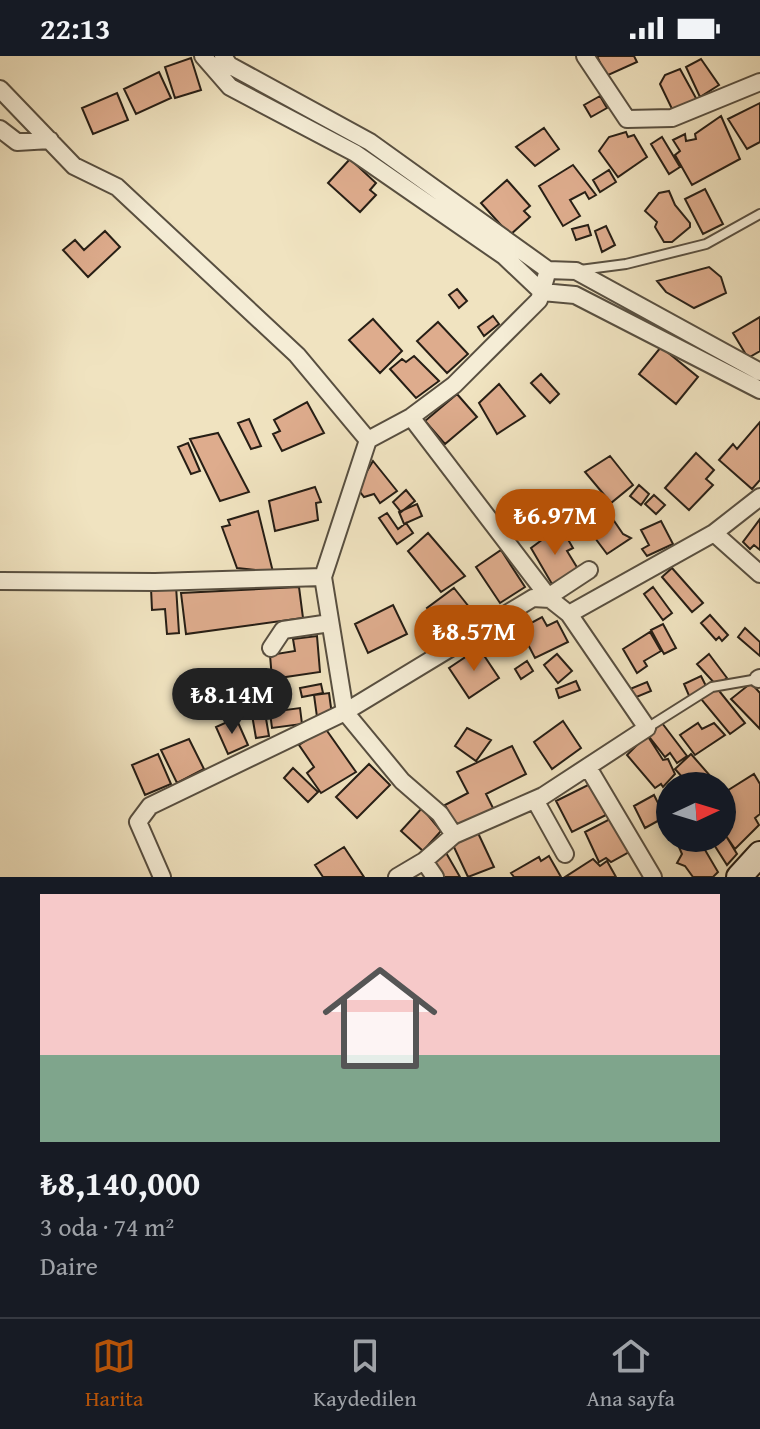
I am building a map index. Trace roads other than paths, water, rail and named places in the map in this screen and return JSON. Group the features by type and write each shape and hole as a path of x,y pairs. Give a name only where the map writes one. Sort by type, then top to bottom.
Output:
{"street":[{"path":"203,56 230,87 355,153 504,256 542,292 575,295 760,390"},
{"path":"223,56 229,65 370,142 548,270 576,271 760,372"},
{"path":"585,56 627,119 672,118 760,82"},
{"path":"0,89 74,166 117,187 297,355 368,440"},
{"path":"0,129 17,142 50,140"},
{"path":"454,835 440,814 402,781 345,712 323,577 368,440 411,417 454,385 539,300 548,270"},
{"path":"397,877 424,861 454,835 535,800 589,769 647,728 569,614 549,598 411,417"},
{"path":"569,614 667,556 714,533 760,497"},
{"path":"714,533 760,574"},
{"path":"162,877 138,822 150,806 246,757 345,712 533,598 549,598 589,570"},
{"path":"0,581 155,582 323,577"},
{"path":"271,648 283,630 330,623"},
{"path":"589,769 653,877"},
{"path":"535,800 565,854"},
{"path":"739,877 760,854"},
{"path":"424,861 435,877"}],"lane":[{"path":"576,271 626,264 706,244 760,214"},
{"path":"647,728 712,687 759,678"}]}
